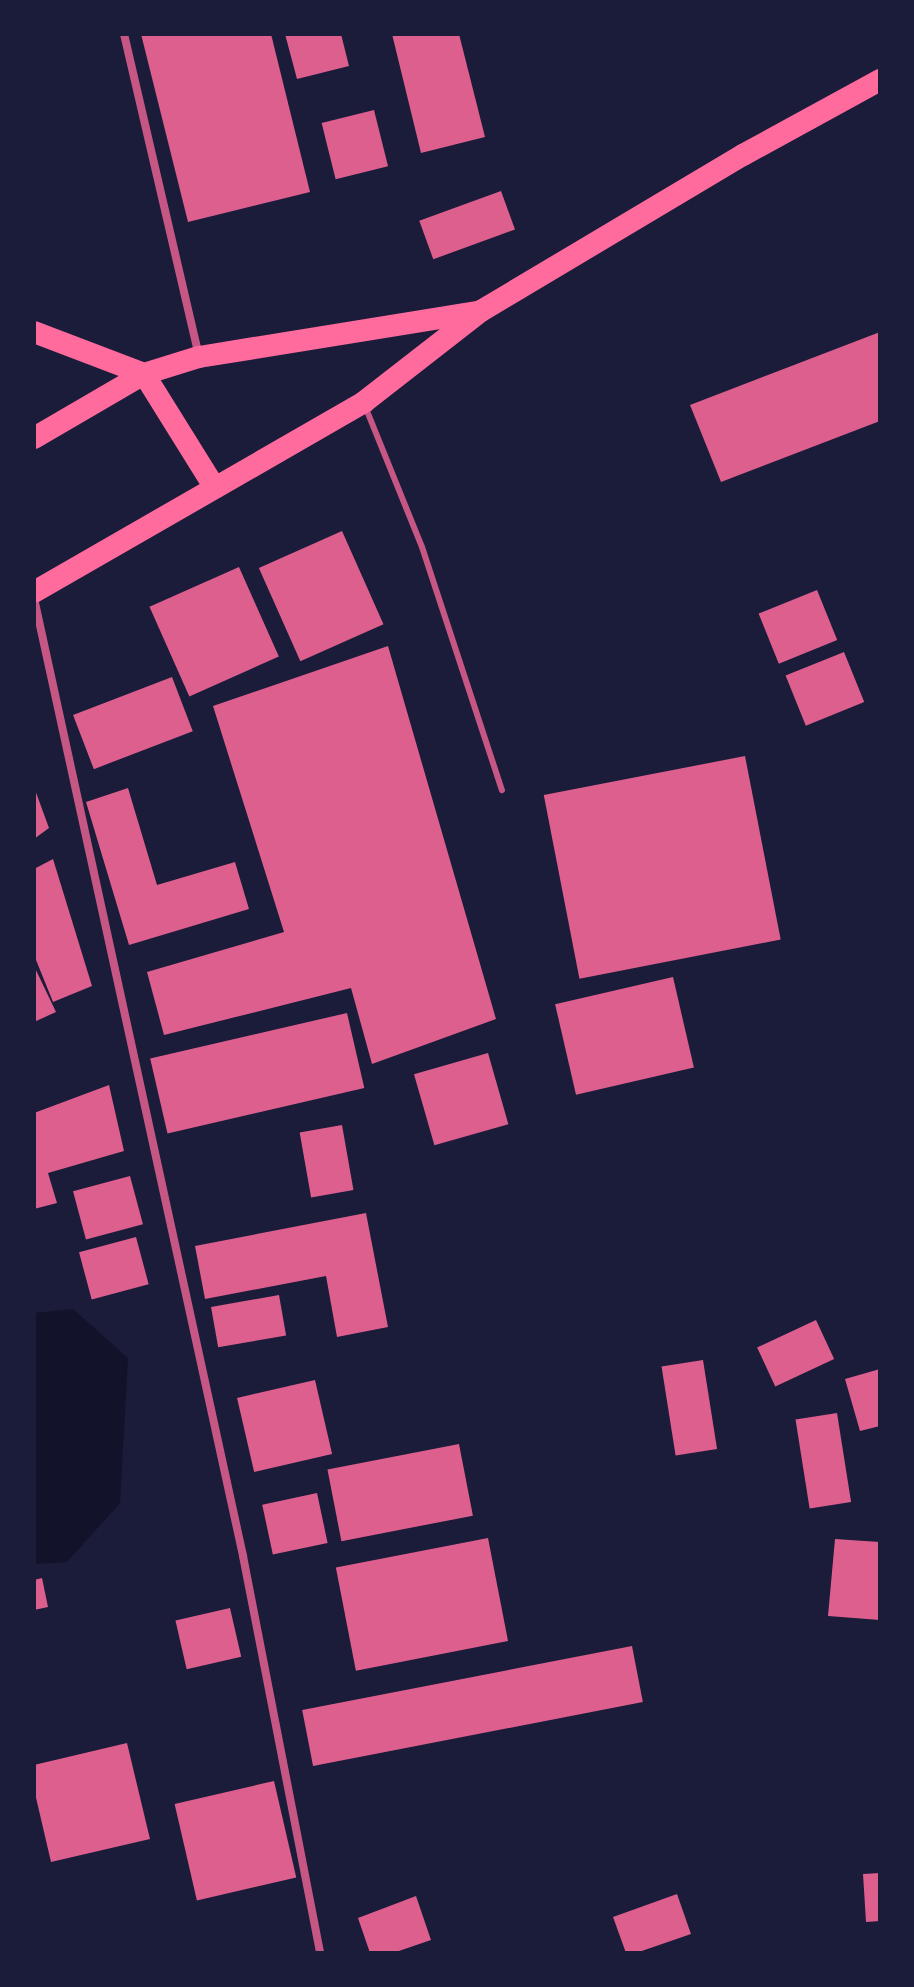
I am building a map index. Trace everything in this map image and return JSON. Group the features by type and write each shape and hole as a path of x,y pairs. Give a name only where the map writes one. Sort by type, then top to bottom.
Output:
{"highway":[{"path":"34,595 364,402 481,311 743,155 880,80"},
{"path":"34,438 144,374 199,357 481,311"},
{"path":"34,332 144,374 215,488"}],"street":[{"path":"124,34 199,357"},
{"path":"34,595 240,1540 320,1953"}],"lane":[{"path":"364,402 422,547 502,790"}],"shaded area":[{"path":"73,1309 128,1358 120,1503 67,1562 34,1564 34,1313"}],"building":[{"path":"141,34 271,34 310,192 188,222"},
{"path":"285,34 341,34 349,66 297,79"},
{"path":"392,34 459,34 485,137 421,153"},
{"path":"374,110 388,166 336,179 322,123"},
{"path":"501,191 515,230 433,259 419,221"},
{"path":"880,332 880,421 721,482 690,405"},
{"path":"342,531 383,624 300,661 259,568"},
{"path":"239,567 279,657 189,696 149,607"},
{"path":"817,590 837,640 779,664 759,614"},
{"path":"388,646 496,1019 372,1064 351,988 164,1035 147,972 284,932 213,706"},
{"path":"844,652 864,702 806,726 786,676"},
{"path":"172,677 193,731 94,769 73,715"},
{"path":"745,756 781,940 579,979 544,795"},
{"path":"34,787 49,828 34,839"},
{"path":"128,788 157,885 235,862 249,909 129,945 86,802"},
{"path":"53,859 92,986 53,1002 34,955 34,869"},
{"path":"34,966 56,1012 34,1022"},
{"path":"673,977 694,1068 576,1095 555,1004"},
{"path":"347,1013 364,1088 167,1133 150,1058"},
{"path":"488,1053 508,1124 434,1145 414,1074"},
{"path":"109,1085 124,1151 48,1173 57,1203 34,1209 34,1113"},
{"path":"342,1125 353,1190 311,1197 300,1132"},
{"path":"130,1176 143,1224 86,1240 73,1191"},
{"path":"366,1213 388,1327 337,1337 326,1276 205,1299 195,1246"},
{"path":"136,1237 149,1284 92,1300 79,1252"},
{"path":"279,1295 286,1335 218,1347 211,1307"},
{"path":"816,1320 834,1359 775,1386 757,1347"},
{"path":"703,1360 717,1449 676,1455 662,1367"},
{"path":"880,1369 880,1426 860,1431 845,1379"},
{"path":"315,1380 332,1454 254,1472 237,1398"},
{"path":"837,1413 851,1502 810,1508 796,1420"},
{"path":"459,1444 473,1516 341,1541 327,1470"},
{"path":"317,1493 328,1543 273,1555 262,1505"},
{"path":"488,1538 508,1641 356,1671 336,1568"},
{"path":"835,1539 880,1542 880,1620 828,1616"},
{"path":"42,1578 48,1607 34,1610 34,1580"},
{"path":"230,1608 241,1657 187,1669 175,1621"},
{"path":"632,1646 643,1702 313,1766 302,1710"},
{"path":"127,1743 150,1839 51,1862 34,1789 34,1765"},
{"path":"274,1781 296,1877 197,1900 175,1804"},
{"path":"880,1873 880,1921 866,1922 863,1874"},
{"path":"677,1894 691,1934 636,1953 626,1953 613,1917"},
{"path":"416,1896 431,1940 393,1953 370,1953 358,1918"}]}
